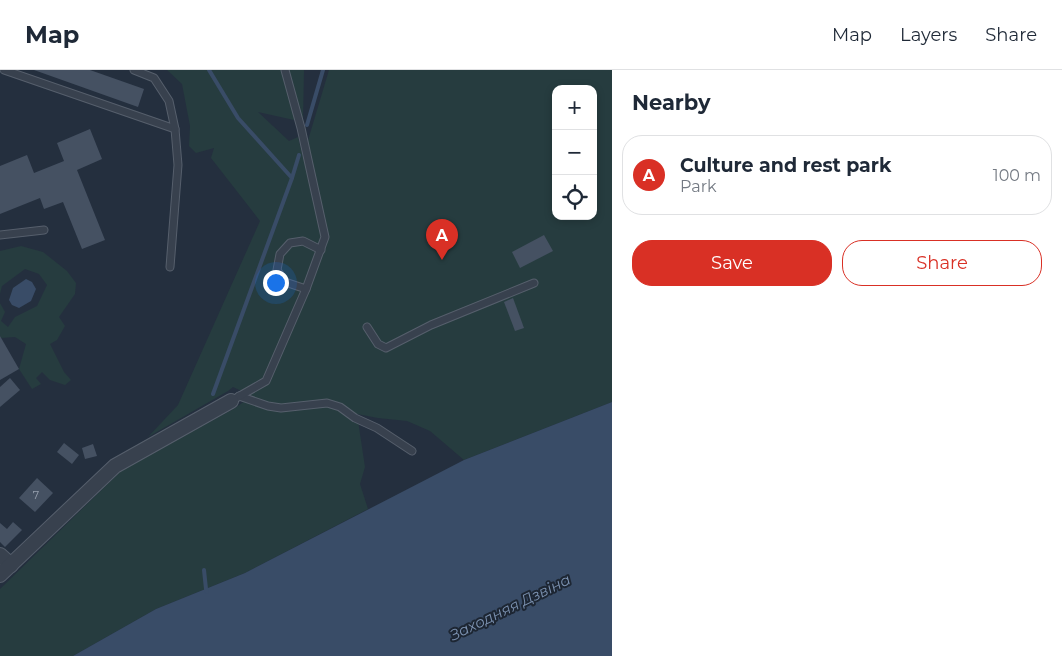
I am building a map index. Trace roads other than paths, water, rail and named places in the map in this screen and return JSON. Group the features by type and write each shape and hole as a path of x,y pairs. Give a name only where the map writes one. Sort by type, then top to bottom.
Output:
{"street":[{"path":"0,576 115,466 235,399"},
{"path":"0,556 11,565"}],"lane":[{"path":"4,70 175,129"},
{"path":"134,70 154,78 169,101 175,129 178,164 170,267"},
{"path":"235,399 266,381 306,289 325,237 286,70"},
{"path":"0,235 44,230"},
{"path":"306,289 285,282 277,270 280,254 290,243 303,241 321,250"},
{"path":"367,327 378,344 386,348 426,327 534,283"},
{"path":"235,399 280,408 327,403 340,407 355,418 377,428 412,451"}],"water":[{"path":"26,279 32,282 36,289 31,301 19,308 12,305 9,300 13,288"},
{"name":"Заходняя Дзвіна","path":"612,402 612,656 73,656 156,609 245,573 464,460"}],"waterway":[{"path":"209,70 238,118 292,178 213,394"},
{"path":"307,125 323,70"},
{"path":"292,178 299,155"},
{"path":"204,570 207,592"}],"place":[{"name":"Culture and rest park","path":"442,260"}]}
